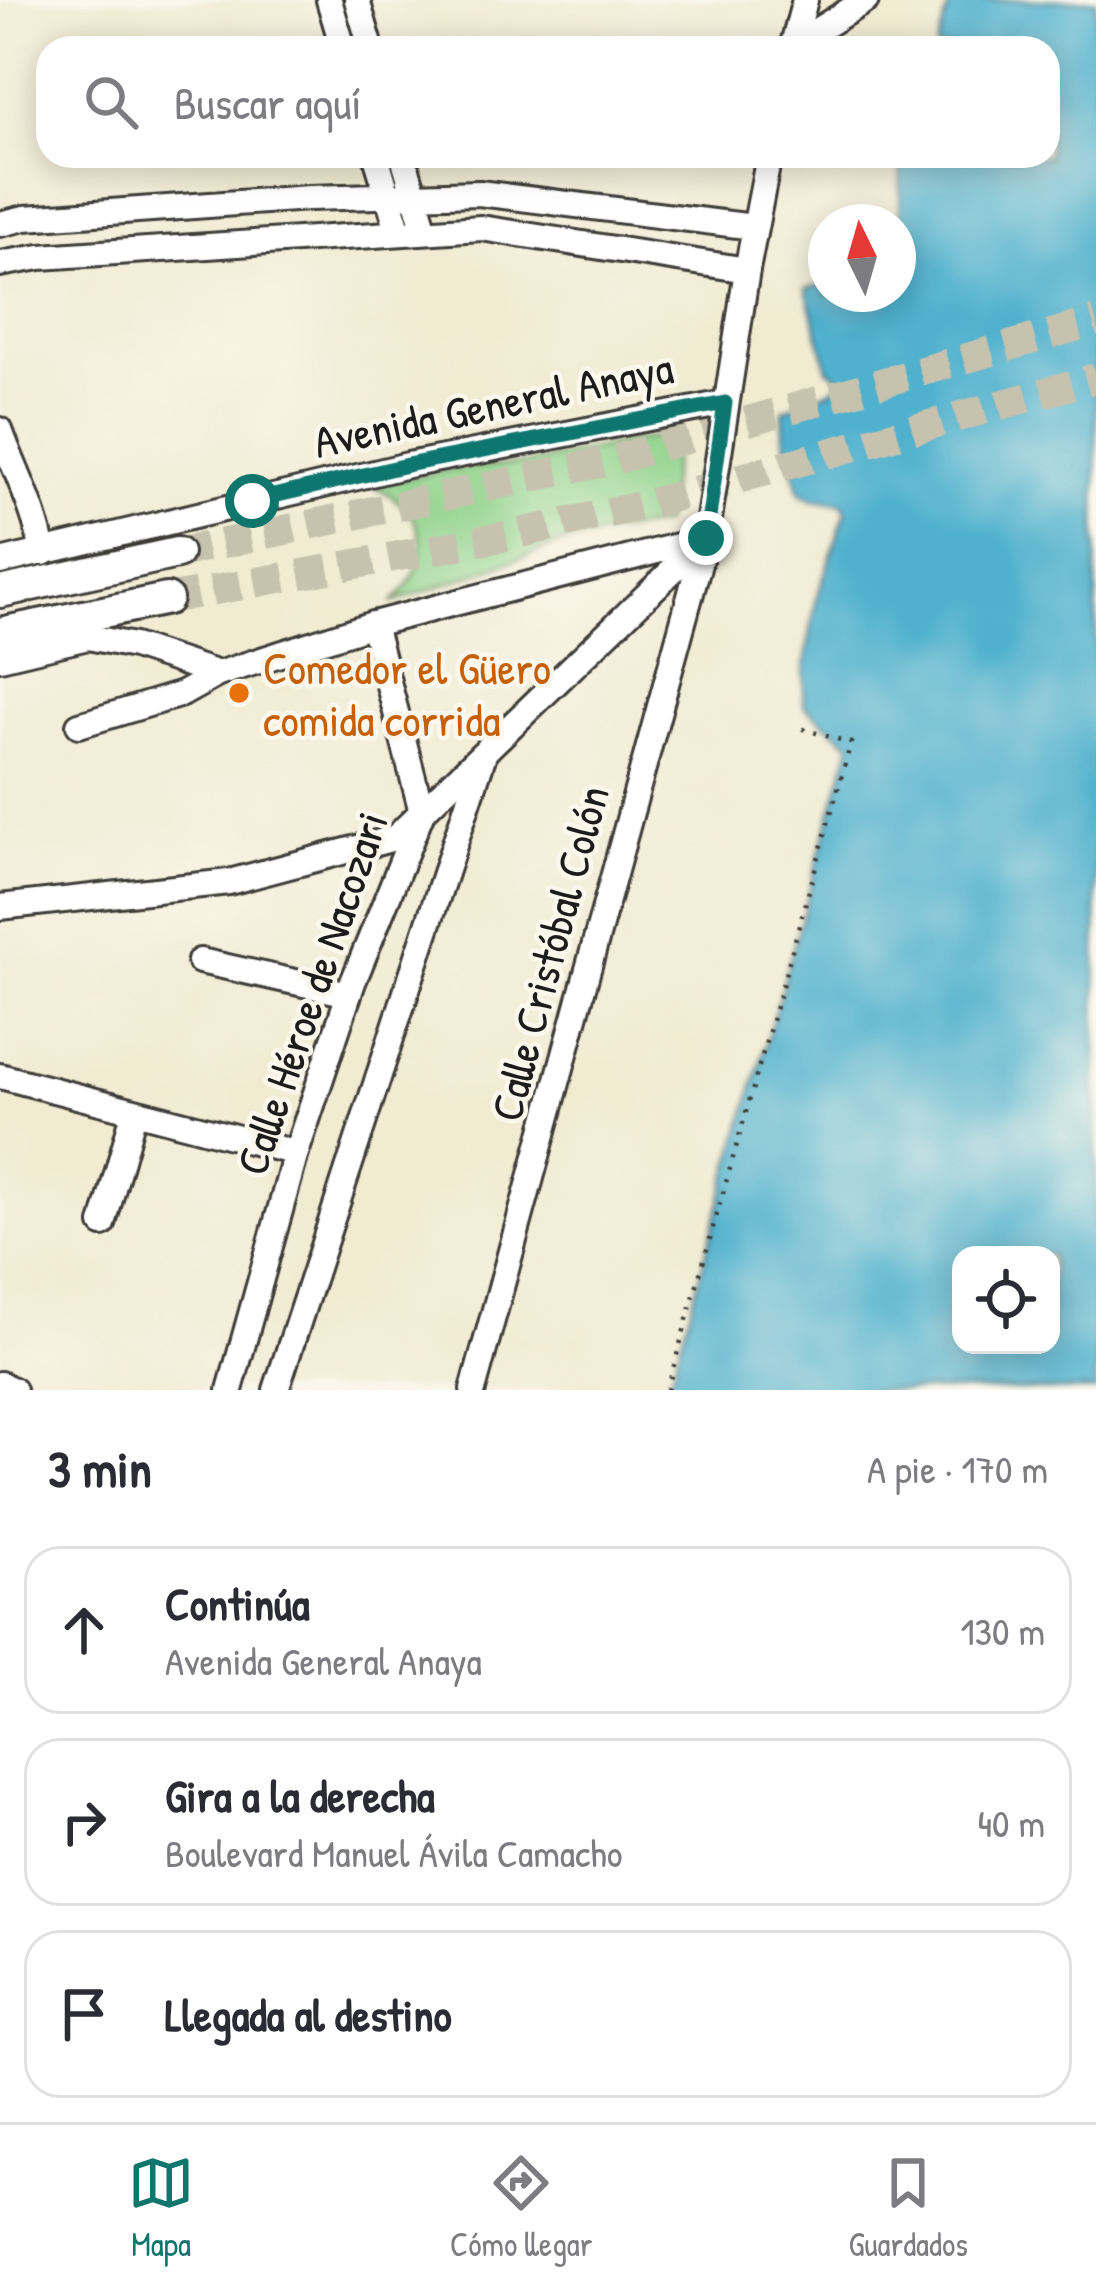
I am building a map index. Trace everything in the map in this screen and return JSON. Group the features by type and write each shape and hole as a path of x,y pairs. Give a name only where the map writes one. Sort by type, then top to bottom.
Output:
{"main road":[{"path":"0,592 177,553"},
{"path":"0,633 167,599"}],"street":[{"path":"329,0 340,36"},
{"path":"357,0 368,36"},
{"path":"795,36 805,0"},
{"path":"809,36 866,0"},
{"path":"380,168 399,233"},
{"path":"406,168 425,231"},
{"name":"Calle Cristóbal Colón","path":"473,1390 706,538 766,168"},
{"path":"0,224 25,218 479,193 754,227"},
{"path":"0,264 40,257 481,228 747,270"},
{"name":"Avenida General Anaya","path":"0,562 407,465 725,403"},
{"path":"0,430 38,522 44,553"},
{"path":"79,725 182,694 218,674 373,624 706,538"},
{"path":"0,907 230,882 395,838 706,538"},
{"name":"Calle Héroe de Nacozari","path":"230,1390 296,1153 349,994 422,812 373,624"},
{"path":"0,658 88,637 134,646 218,674"},
{"name":"Calle Héroe de Nacozari","path":"276,1390 485,751"},
{"path":"200,961 349,994"},
{"path":"0,1076 296,1153"},
{"path":"103,1224 134,1113"},
{"path":"0,1384 13,1390"}],"path":[{"path":"667,1390 851,743 796,727"}],"green space":[{"path":"677,432 664,524 569,541 392,603 416,571 420,538 406,509 373,486 446,470 530,463"}],"water":[{"path":"951,0 1096,0 1096,1390 667,1390 851,744 804,706 804,670 816,600 846,511 842,503 813,500 800,493 784,438 783,410 835,388 840,378 828,369 812,312 916,312 916,204 900,204 901,168 1060,168 1060,36 940,36"}],"tunnel":[{"path":"177,553 613,460 1096,321"},
{"path":"167,599 512,535 649,504 1096,378"}],"place":[{"name":"Comedor el Güero comida corrida","path":"239,693"}],"route":[{"path":"252,501 407,465 725,403 706,538"}]}
